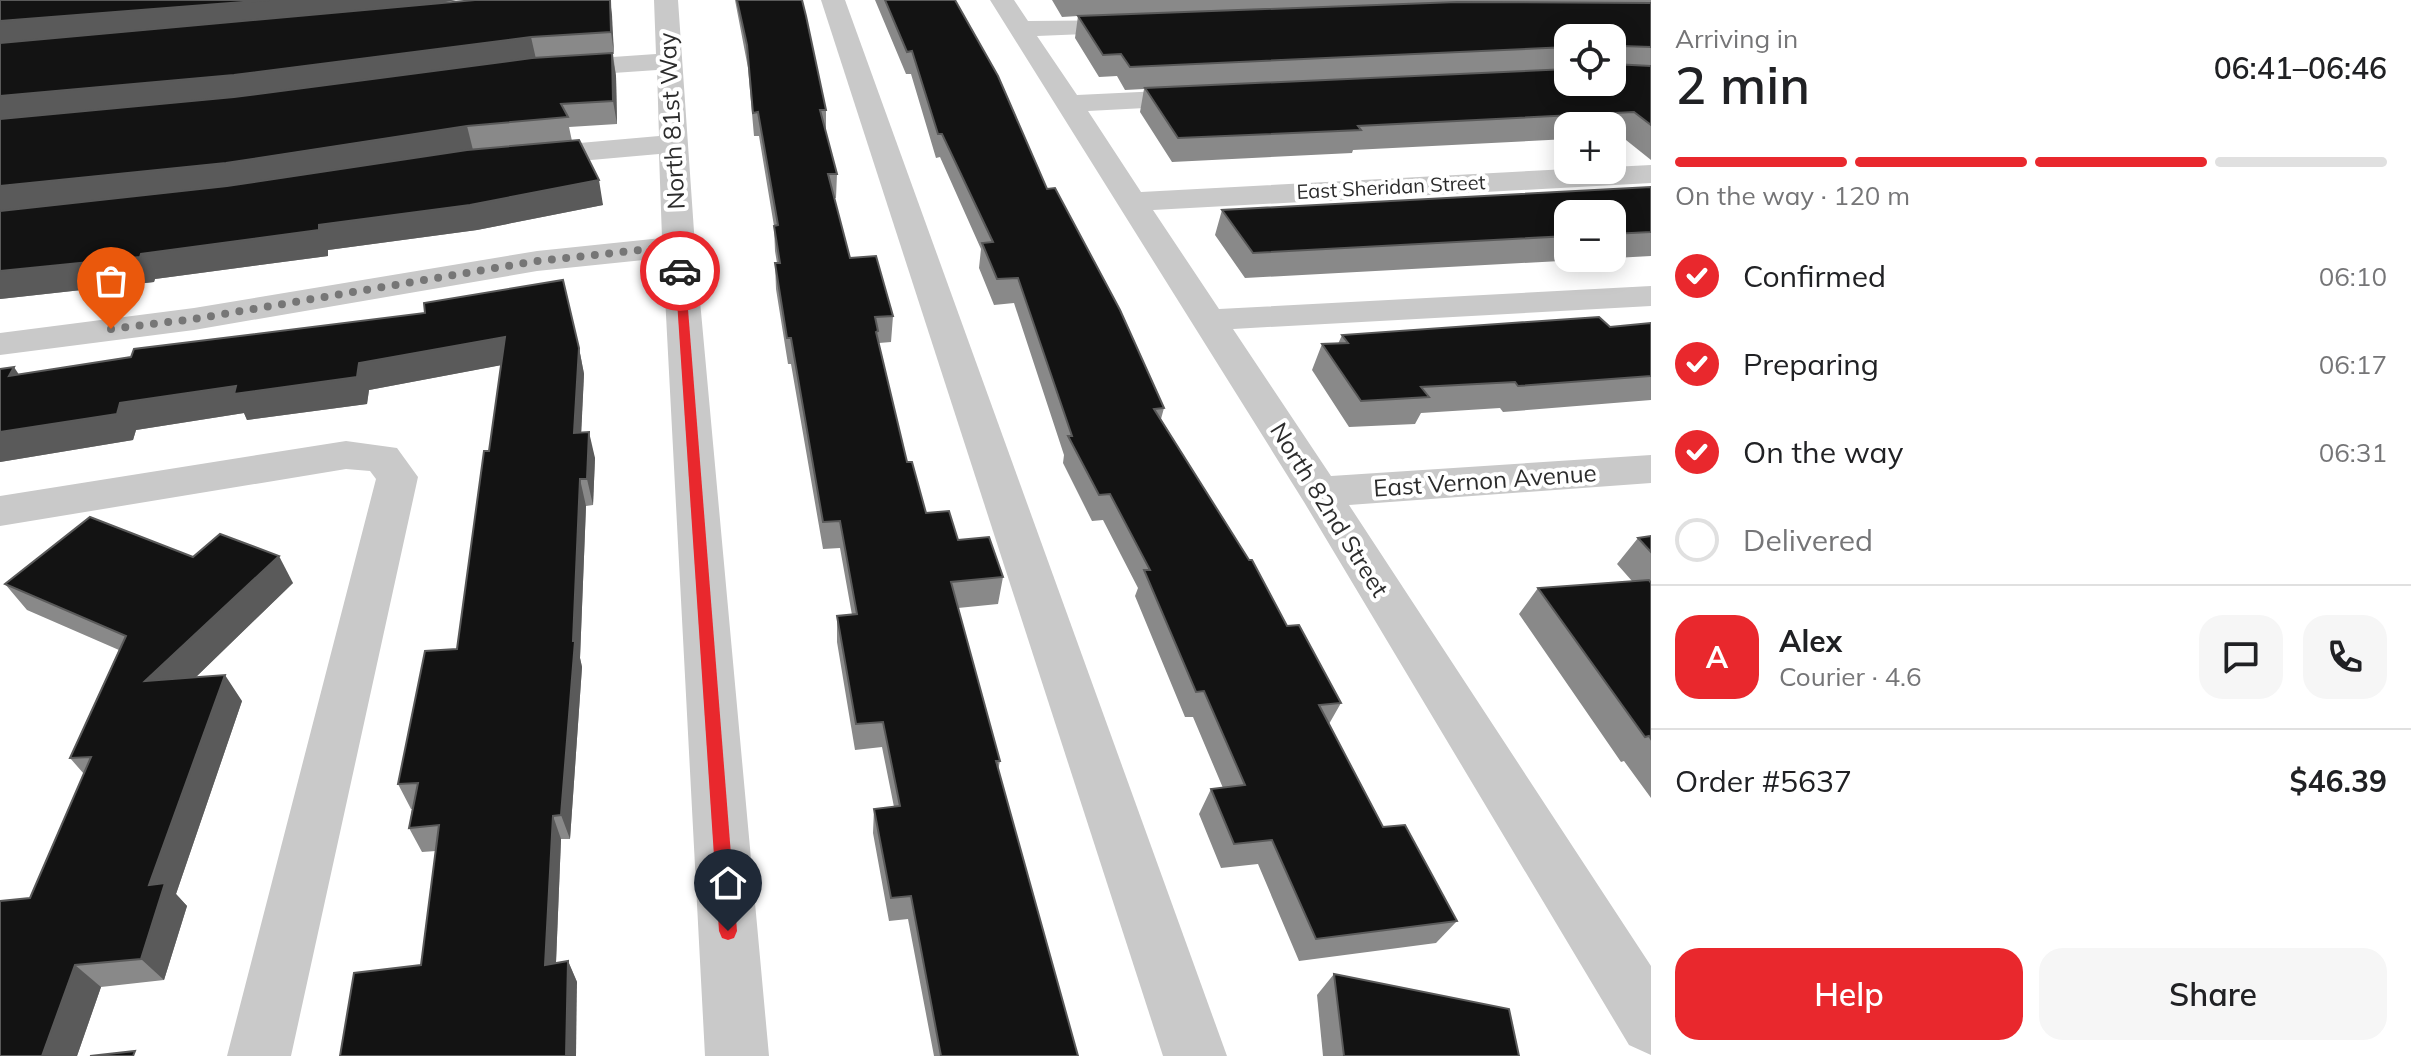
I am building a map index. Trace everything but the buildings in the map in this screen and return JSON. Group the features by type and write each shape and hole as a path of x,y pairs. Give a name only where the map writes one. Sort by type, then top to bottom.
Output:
{"street":[{"name":"North 81st Way","path":"666,0 671,61 672,144 737,1056"},
{"path":"833,0 1195,1056"},
{"path":"1011,15 1163,24"},
{"name":"North 82nd Street","path":"1011,15 1319,492 1651,1023"},
{"path":"536,70 671,61"},
{"path":"1068,104 1223,96"},
{"path":"500,159 672,144"},
{"name":"East Sheridan Street","path":"1131,202 1651,174"},
{"path":"0,344 194,319 537,261 679,246"},
{"path":"1208,320 1651,296"},
{"path":"0,511 346,455 382,458 397,477 259,1056"},
{"name":"East Vernon Avenue","path":"1319,492 1651,469"}],"way so far":[{"path":"111,329 194,319 537,261 679,246 680,271"}],"route":[{"path":"680,271 728,931"}]}
